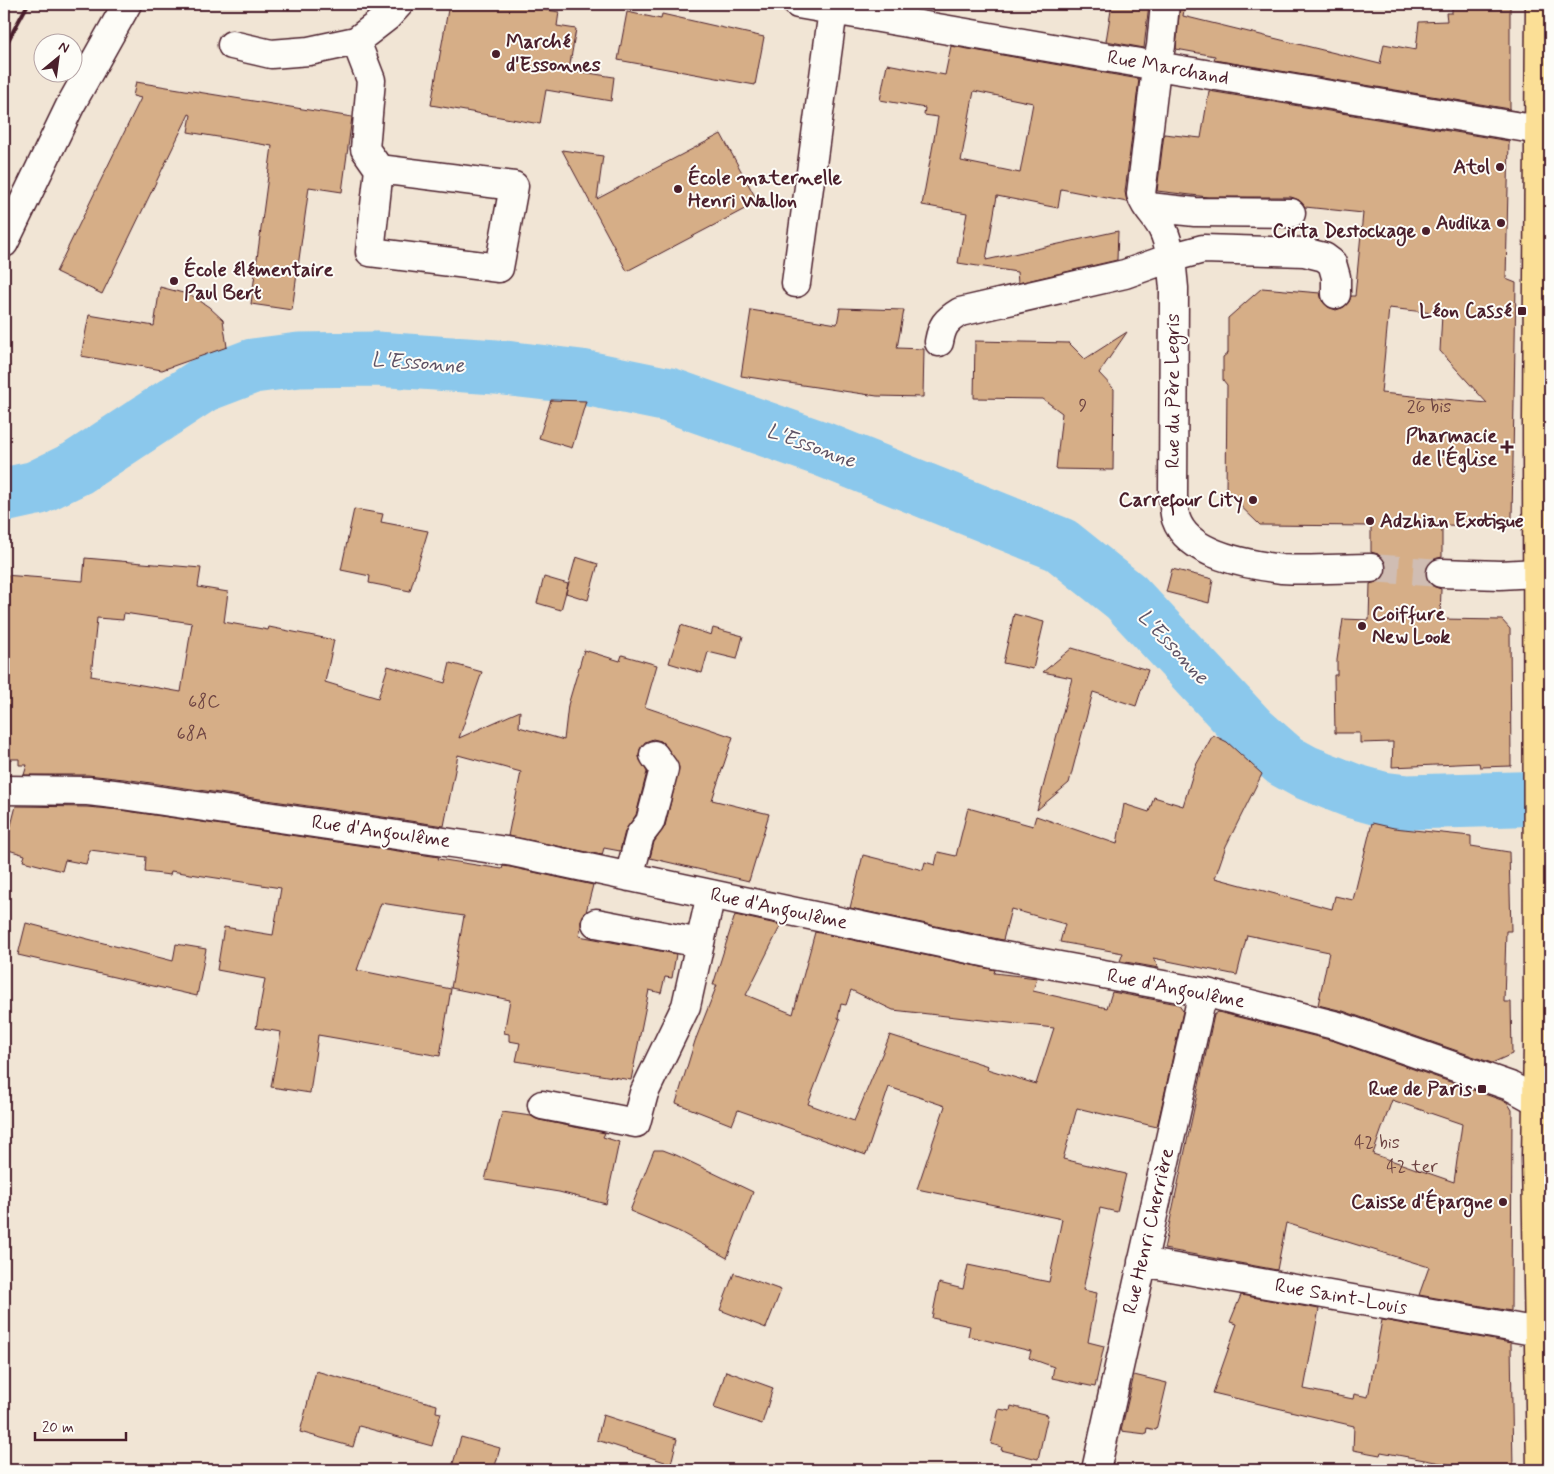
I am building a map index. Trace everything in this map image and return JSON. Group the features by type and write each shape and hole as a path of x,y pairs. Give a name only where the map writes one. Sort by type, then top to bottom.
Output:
{"main road":[{"path":"1540,4 1537,573 1544,620 1538,748 1537,853 1544,914 1544,1105 1536,1157 1544,1303 1539,1332 1541,1470"}],"street":[{"path":"4,243 70,106 128,4"},
{"path":"232,46 271,54 309,51 356,40 387,17 399,4"},
{"name":"Rue Marchand","path":"798,4 1539,130"},
{"name":"Rue du Père Legris","path":"1165,4 1141,194 1143,202 1149,207 1164,230 1174,288 1173,497 1176,520 1188,537 1211,552 1236,561 1283,569 1370,568"},
{"path":"796,283 833,10"},
{"path":"356,40 371,80 365,149 379,168 370,252 499,268 514,186 379,168"},
{"path":"1149,207 1195,212 1291,212"},
{"path":"939,342 942,328 949,319 960,312 1124,274 1203,249 1304,252 1324,257 1332,263 1336,277 1336,294"},
{"path":"1441,573 1537,573"},
{"path":"629,876 640,835 650,822 664,769 654,755"},
{"name":"Rue d'Angoulême","path":"4,790 79,790 122,795 513,852 993,954 1207,993 1338,1026 1510,1086 1544,1105"},
{"path":"542,1105 636,1123 644,1093 686,1006 711,894"},
{"path":"596,923 700,943"},
{"name":"Rue Henri Cherrière","path":"1096,1470 1200,1005 1207,993"},
{"name":"Rue Saint-Louis","path":"1142,1262 1539,1332"}],"building":[{"name":"Marché d'Essonnes","path":"449,4 511,4 559,12 557,26 576,29 569,70 614,77 611,101 546,90 540,124 431,105"},
{"path":"1112,4 1149,4 1144,48 1106,41"},
{"path":"1180,4 1185,4 1183,16 1380,64 1384,44 1416,50 1419,22 1447,21 1446,13 1452,13 1452,4 1510,4 1510,109 1214,60 1215,56 1176,49"},
{"path":"627,12 661,19 662,14 764,37 755,85 618,60"},
{"path":"951,46 1139,79 1125,192 1127,202 1061,189 1058,208 997,196 986,260 1118,231 1117,260 1018,283 1017,272 958,263 967,213 922,205 938,117 924,115 925,108 880,100 887,64 945,75","holes":["974,91 1033,103 1020,173 961,161"]},
{"path":"136,82 352,117 342,192 309,187 292,310 251,304 272,146 188,132 191,115 189,114 102,294 56,272 141,98 133,96"},
{"path":"1209,91 1509,141 1506,279 1516,283 1512,518 1504,526 1442,525 1442,557 1434,559 1428,564 1425,573 1427,580 1432,586 1441,589 1440,619 1502,620 1510,629 1511,766 1480,767 1479,763 1392,767 1393,742 1360,743 1360,733 1335,733 1334,675 1337,675 1337,660 1343,619 1369,620 1370,584 1379,581 1384,576 1387,568 1384,560 1378,554 1371,552 1371,526 1260,525 1226,492 1227,385 1223,380 1223,357 1228,353 1228,318 1262,288 1320,293 1322,301 1328,307 1336,310 1344,307 1349,302 1351,296 1355,296 1363,213 1305,207 1299,200 1291,197 1208,197 1157,191 1164,134 1201,138","holes":["1389,308 1442,314 1440,351 1487,403 1381,393"]},
{"path":"721,134 758,202 627,271 562,150 603,156 597,199"},
{"path":"160,287 191,295 209,307 223,320 227,347 162,370 81,356 89,315 154,326"},
{"path":"840,308 904,310 897,348 924,349 923,397 877,396 741,376 751,310 837,324"},
{"path":"1127,332 1099,373 1114,389 1113,470 1056,469 1062,413 1043,399 974,398 975,341 1069,343 1085,359"},
{"path":"551,400 586,401 572,448 539,438"},
{"path":"354,509 383,514 381,522 428,531 410,591 369,583 370,576 341,570"},
{"path":"576,557 598,564 588,600 566,593"},
{"path":"85,558 201,568 198,587 228,592 224,622 268,630 269,627 334,640 325,682 378,698 388,666 445,683 450,663 482,672 459,738 520,711 519,727 564,740 568,705 584,650 620,661 622,655 657,665 645,707 733,737 712,800 769,814 749,881 650,858 654,842 665,826 679,767 666,746 661,741 653,739 645,742 640,749 639,757 647,772 636,815 625,831 620,851 604,848 602,855 508,836 521,772 458,755 444,826 124,779 88,775 24,775 27,765 19,765 19,759 4,759 4,575 83,581","holes":["124,613 192,623 181,692 91,676 97,618 123,620"]},
{"path":"1172,569 1213,579 1209,603 1166,592"},
{"path":"544,577 568,584 561,610 537,603"},
{"path":"1014,614 1044,622 1033,669 1003,663"},
{"path":"681,625 711,635 713,628 743,636 737,659 708,652 702,673 669,663"},
{"path":"1072,648 1148,670 1136,706 1093,692 1069,783 1037,810 1072,678 1043,672"},
{"path":"1213,735 1227,742 1262,774 1226,846 1215,878 1332,909 1335,896 1353,900 1372,823 1394,828 1471,836 1471,846 1509,852 1511,931 1506,931 1504,1002 1511,1002 1512,1054 1492,1063 1343,1011 1318,1005 1329,952 1247,935 1237,975 1153,958 1159,968 1120,961 1123,953 1060,942 1065,924 1011,909 1003,940 850,908 863,855 923,870 925,862 935,865 938,852 956,856 968,808 1033,826 1036,816 1117,844 1124,804 1149,812 1154,797 1183,806 1195,767"},
{"path":"16,806 87,807 120,810 439,857 438,859 502,869 503,866 510,867 593,885 586,912 581,920 579,936 676,954 672,978 665,977 661,993 649,990 631,1080 516,1061 520,1043 509,1041 509,1034 504,1033 510,1000 451,988 464,916 381,903 357,970 451,989 440,1056 318,1035 310,1093 271,1087 281,1032 256,1028 265,979 217,970 224,927 273,935 281,888 171,871 170,875 145,872 146,857 90,850 86,864 65,860 62,871 23,861 25,855 5,849"},
{"path":"735,915 781,925 746,995 793,1014 815,932 995,970 994,973 1037,978 1033,991 1107,1008 1112,992 1178,1004 1183,1011 1157,1127 1077,1108 1063,1159 1126,1174 1117,1212 1100,1208 1083,1290 1097,1293 1088,1342 1104,1346 1095,1387 1052,1378 1054,1367 1029,1358 1031,1351 968,1336 970,1326 932,1318 939,1283 963,1289 968,1265 1049,1282 1062,1219 917,1189 945,1106 889,1087 866,1155 738,1110 732,1125 676,1103 695,1041 717,985 713,985","holes":["851,990 893,1010 1054,1028 1036,1084 987,1069 988,1066 890,1035 854,1121 808,1104 840,1019 838,1018 841,1004 846,1005"]},
{"path":"26,923 173,961 176,944 206,949 197,996 18,955"},
{"path":"1218,1012 1334,1041 1507,1102 1512,1110 1511,1311 1419,1295 1429,1267 1286,1223 1277,1270 1164,1249 1214,1015","holes":["1392,1100 1462,1124 1454,1182 1373,1154"]},
{"path":"502,1112 531,1116 539,1120 605,1133 603,1137 619,1142 606,1204 559,1192 485,1180"},
{"path":"654,1150 663,1150 676,1155 753,1192 727,1258 680,1232 630,1211"},
{"path":"734,1273 781,1290 766,1328 720,1310"},
{"path":"1241,1295 1319,1309 1304,1389 1353,1399 1354,1394 1368,1397 1382,1320 1511,1343 1513,1470 1479,1470 1381,1452 1380,1455 1353,1450 1354,1426 1213,1393 1237,1324 1230,1322"},
{"path":"316,1371 437,1405 436,1412 441,1413 432,1446 359,1426 353,1447 300,1432"},
{"path":"726,1371 773,1388 762,1424 714,1408"},
{"path":"1134,1375 1167,1383 1156,1430 1147,1428 1146,1434 1121,1431"},
{"path":"1011,1406 1048,1415 1038,1459 1001,1450 1002,1447 991,1444 999,1409 1010,1411"},
{"path":"603,1415 677,1439 671,1464 597,1440"},
{"path":"461,1437 500,1448 494,1470 451,1470"}],"waterway":[{"name":"L'Essonne","path":"4,495 36,488 77,468 203,385 253,366 299,360 376,359 496,367 581,377 669,395 822,449 1061,545 1126,597 1252,732 1285,761 1305,772 1353,791 1382,799 1407,802 1550,798"}],"tunnel":[{"path":"1371,568 1441,573"}],"railway":[{"path":"4,15 10,4"},
{"path":"4,48 28,4"}],"place":[{"name":"Marché d'Essonnes","path":"496,54"},
{"name":"Atol","path":"1500,167"},
{"name":"École maternelle Henri Wallon","path":"678,189"},
{"name":"Audika","path":"1501,223"},
{"name":"Cirta Destockage","path":"1426,231"},
{"name":"École élémentaire Paul Bert","path":"174,281"},
{"name":"Léon Cassé","path":"1522,311"},
{"name":"Pharmacie de l'Église","path":"1507,447"},
{"name":"Carrefour City","path":"1253,500"},
{"name":"Adzhian Exotique","path":"1370,521"},
{"name":"Coiffure New Look","path":"1362,626"},
{"name":"Rue de Paris","path":"1482,1089"},
{"name":"Caisse d'Épargne","path":"1503,1202"}]}
